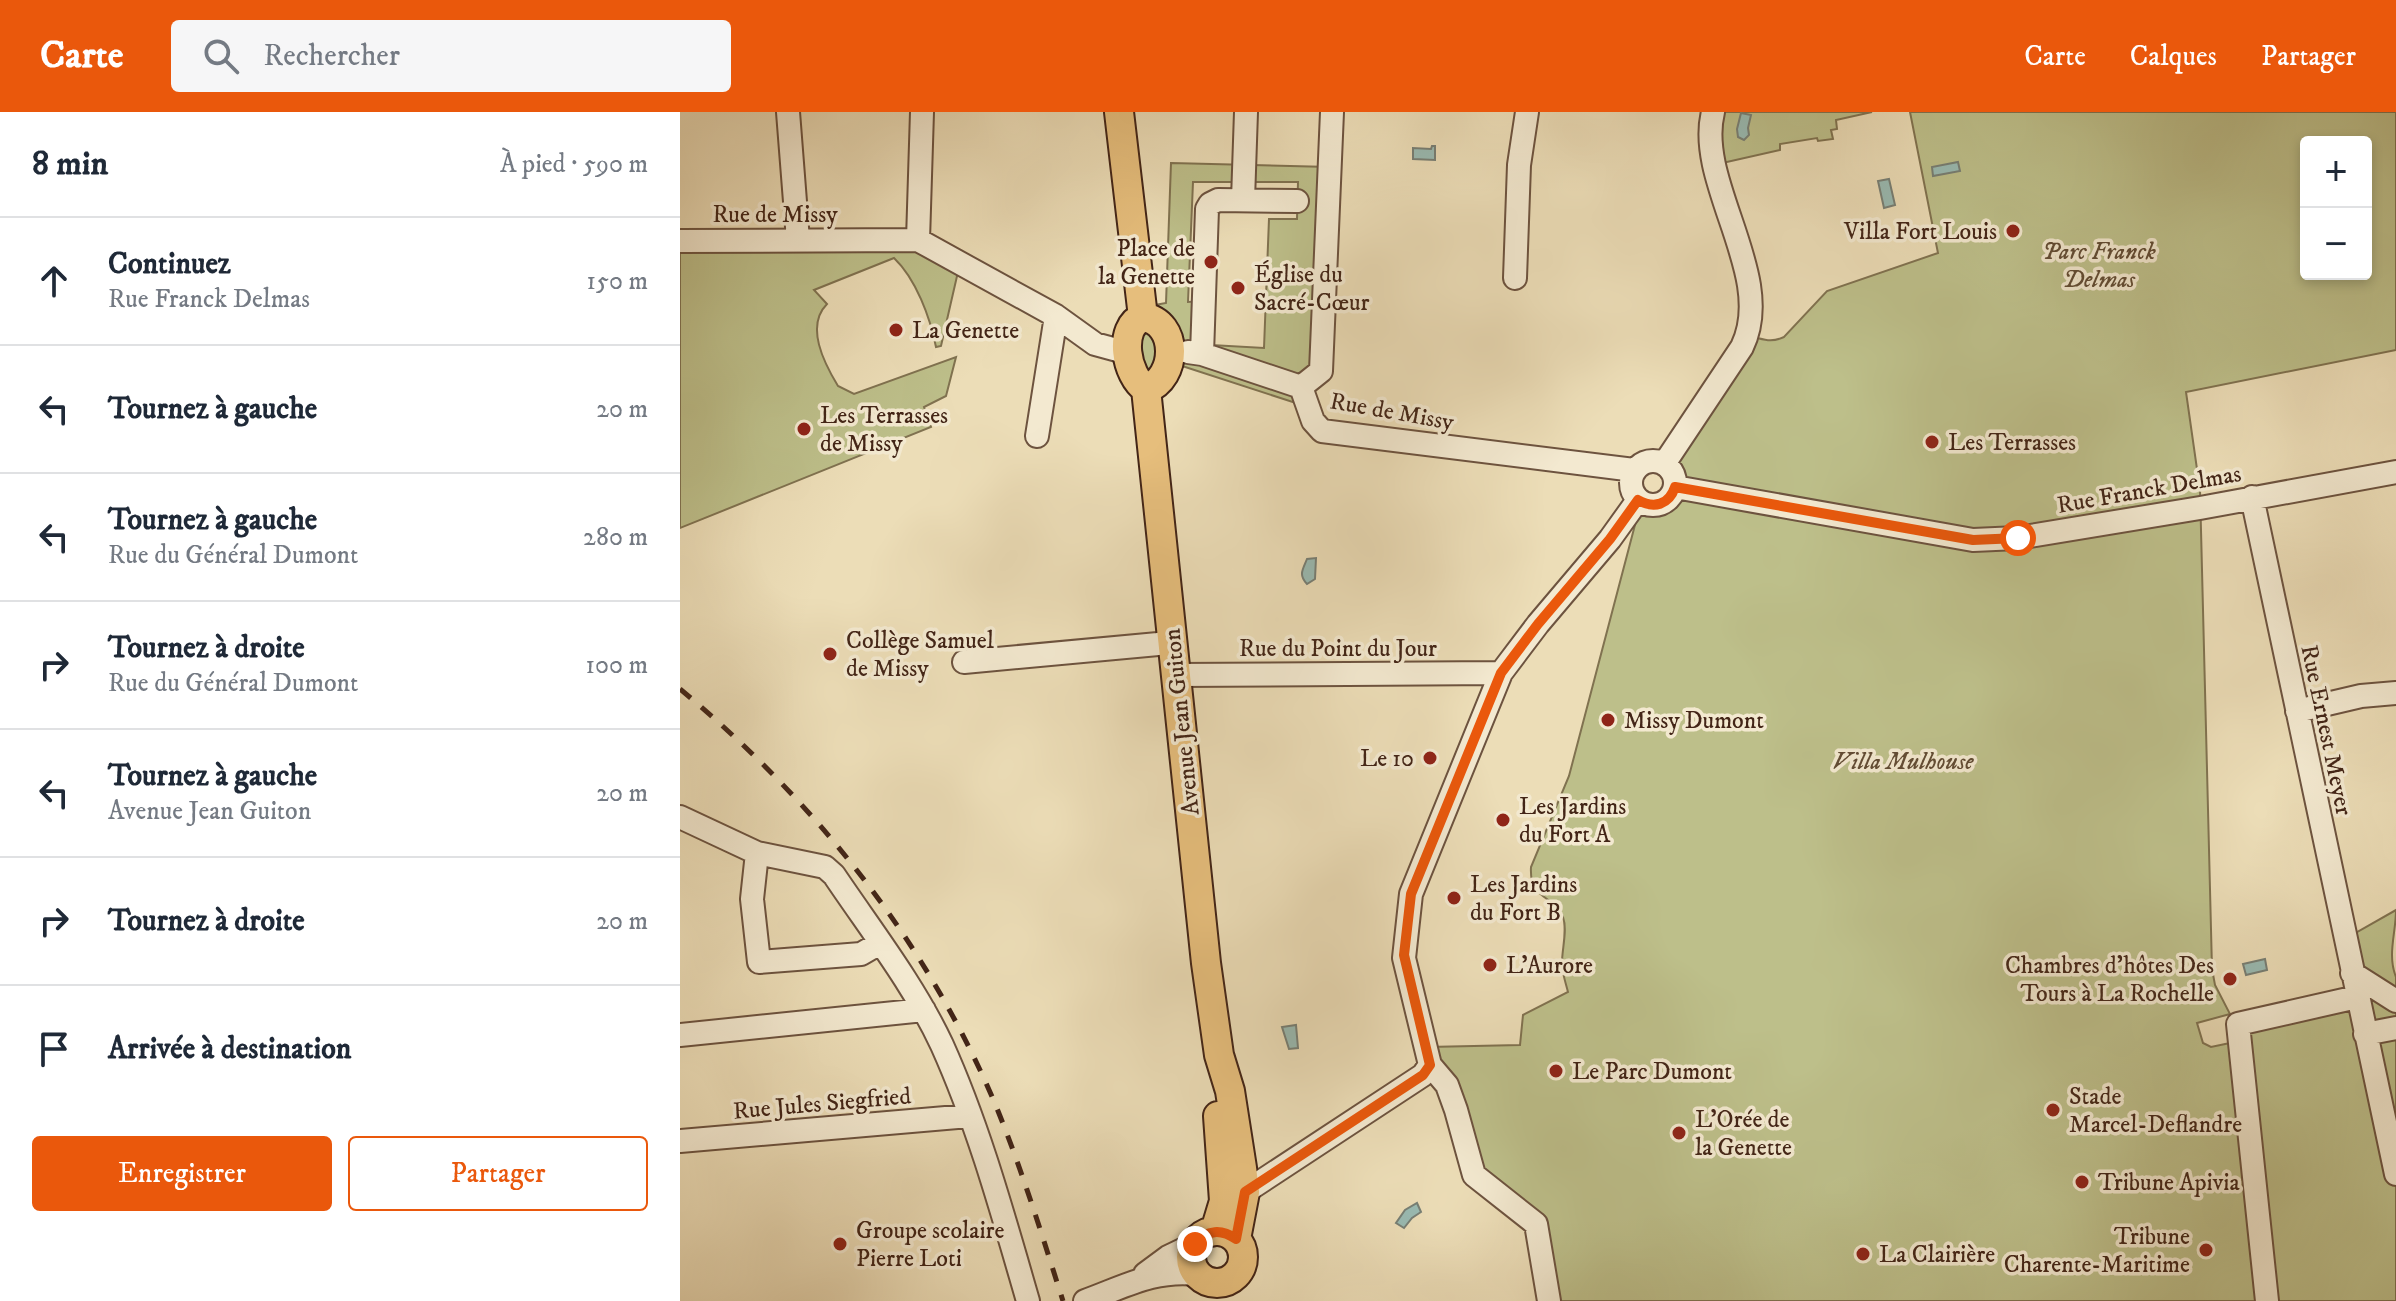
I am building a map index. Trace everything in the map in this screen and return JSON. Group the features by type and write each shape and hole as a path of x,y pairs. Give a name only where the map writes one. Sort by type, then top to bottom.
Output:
{"main road":[{"path":"1119,112 1143,317"},
{"path":"1143,317 1156,322 1168,339 1171,351 1161,380 1146,389 1137,379 1127,340 1132,324 1143,317"},
{"name":"Avenue Jean Guiton","path":"1146,389 1206,963 1219,1055 1230,1091 1245,1192 1215,1238"},
{"name":"Avenue Jean Guiton","path":"1215,1238 1224,1201 1216,1094 1219,1055"},
{"path":"1221,1283 1243,1255 1215,1238 1191,1259 1221,1283 1248,1301"}],"street":[{"path":"788,112 798,240"},
{"path":"918,240 922,112"},
{"path":"1243,200 1246,112"},
{"path":"1301,387 1321,371 1332,112"},
{"path":"1515,278 1519,165 1527,112"},
{"path":"1664,464 1748,336 1749,297 1743,261 1710,150 1713,112"},
{"path":"1202,354 1207,209 1210,204 1218,200 1297,201"},
{"name":"Rue de Missy","path":"680,241 918,240 1056,316 1095,344 1128,353"},
{"path":"1037,436 1056,316"},
{"name":"Rue de Missy","path":"1171,351 1202,354 1301,387 1313,421 1322,431 1634,470"},
{"path":"1651,461 1664,464 1673,473 1675,487 1668,499 1659,505 1648,505 1638,500 1630,482 1634,470 1651,461"},
{"name":"Rue Franck Delmas","path":"1675,487 1973,540 2018,538 2396,472"},
{"name":"Rue Ernest Meyer","path":"2252,497 2396,1174"},
{"path":"1549,1301 1536,1224 1474,1175 1447,1085 1430,1065 1404,958 1408,905 1501,673 1638,500"},
{"path":"964,662 1172,641"},
{"name":"Rue du Point du Jour","path":"1176,675 1501,673"},
{"path":"2297,711 2361,696 2396,693"},
{"path":"680,817 757,853 825,867 834,875 924,1010 941,1044 969,1116 1028,1301"},
{"path":"757,853 752,899 759,962 861,954 880,943"},
{"path":"2352,973 2396,1001"},
{"path":"2267,1301 2238,1024 2357,997"},
{"path":"680,1035 924,1010"},
{"path":"2365,1034 2396,1028"},
{"path":"1245,1192 1423,1075 1430,1065"},
{"name":"Rue Jules Siegfried","path":"680,1141 969,1116"},
{"path":"1138,1280 1157,1264 1215,1238"},
{"path":"1088,1300 1138,1280 1174,1271 1221,1283"}],"green space":[{"path":"1719,112 1872,112 1836,120 1837,129 1831,130 1833,139 1818,141 1817,138 1780,144 1780,150 1718,164"},
{"path":"1910,112 2396,112 2396,350 2186,392 2200,490 2212,969 2215,985 2230,1014 2197,1023 2203,1043 2211,1047 2230,1043 2256,1301 1549,1301 1536,1225 1474,1175 1428,1047 1520,1045 1523,1015 1568,992 1562,967 1563,917 1534,886 1531,867 1569,776 1641,502 1659,505 1671,496 1675,480 1669,468 1748,336 1770,340 1784,337 1827,291 1938,253"},
{"path":"1171,163 1330,167 1321,371 1300,377 1211,345 1264,348 1269,219 1297,219 1298,182 1193,182 1188,302 1203,301 1202,353 1301,387 1308,407 1179,365 1179,339 1155,305 1166,303"},
{"path":"910,239 960,263 941,346 936,347 926,311 915,287 894,258 814,290 827,304 817,323 817,334 827,367 838,386 854,394 956,357 946,396 924,407 931,427 680,528 680,241"},
{"path":"1138,318 1168,339 1141,386"},
{"path":"2396,910 2392,952 2396,977 2396,1301 2267,1301 2238,1024 2357,997 2345,939"}],"water":[{"path":"1741,113 1751,115 1749,135 1744,140 1738,137 1737,129"},
{"path":"1435,146 1435,160 1413,159 1413,148 1431,149"},
{"path":"1958,162 1960,171 1933,176 1932,167"},
{"path":"1889,179 1895,205 1884,208 1878,181"},
{"path":"1316,558 1315,579 1307,584 1302,575 1303,569 1307,559"},
{"path":"2265,959 2267,970 2246,975 2243,964"},
{"path":"1296,1025 1298,1048 1289,1049 1282,1027"},
{"path":"1417,1203 1421,1212 1404,1228 1396,1223 1405,1210"}],"railway":[{"path":"680,689 730,733 822,827 902,932 937,988 996,1106 1063,1301"}],"place":[{"name":"Villa Fort Louis","path":"2013,231"},
{"name":"Place de la Genette","path":"1211,262"},
{"name":"Église du Sacré-Cœur","path":"1238,288"},
{"name":"La Genette","path":"896,330"},
{"name":"Les Terrasses de Missy","path":"804,429"},
{"name":"Les Terrasses","path":"1932,442"},
{"name":"Collège Samuel de Missy","path":"830,654"},
{"name":"Missy Dumont","path":"1608,720"},
{"name":"Le 10","path":"1430,758"},
{"name":"Les Jardins du Fort A","path":"1503,820"},
{"name":"Les Jardins du Fort B","path":"1454,898"},
{"name":"L'Aurore","path":"1490,965"},
{"name":"Chambres d'hôtes Des Tours à La Rochelle","path":"2230,979"},
{"name":"Le Parc Dumont","path":"1556,1071"},
{"name":"Stade Marcel-Deflandre","path":"2053,1110"},
{"name":"L'Orée de la Genette","path":"1679,1133"},
{"name":"Tribune Apivia","path":"2082,1182"},
{"name":"Groupe scolaire Pierre Loti","path":"840,1244"},
{"name":"Tribune Charente-Maritime","path":"2206,1250"},
{"name":"La Clairière","path":"1863,1254"}],"route":[{"path":"1195,1244 1204,1235 1215,1231 1236,1239 1245,1192 1423,1075 1430,1065 1430,1054 1403,950 1411,894 1501,673 1638,500 1648,505 1659,505 1668,499 1675,487 1973,540 2018,538"}],"park label":[{"name":"Parc Franck Delmas","path":"2099,265"},
{"name":"Villa Mulhouse","path":"1903,761"}]}
